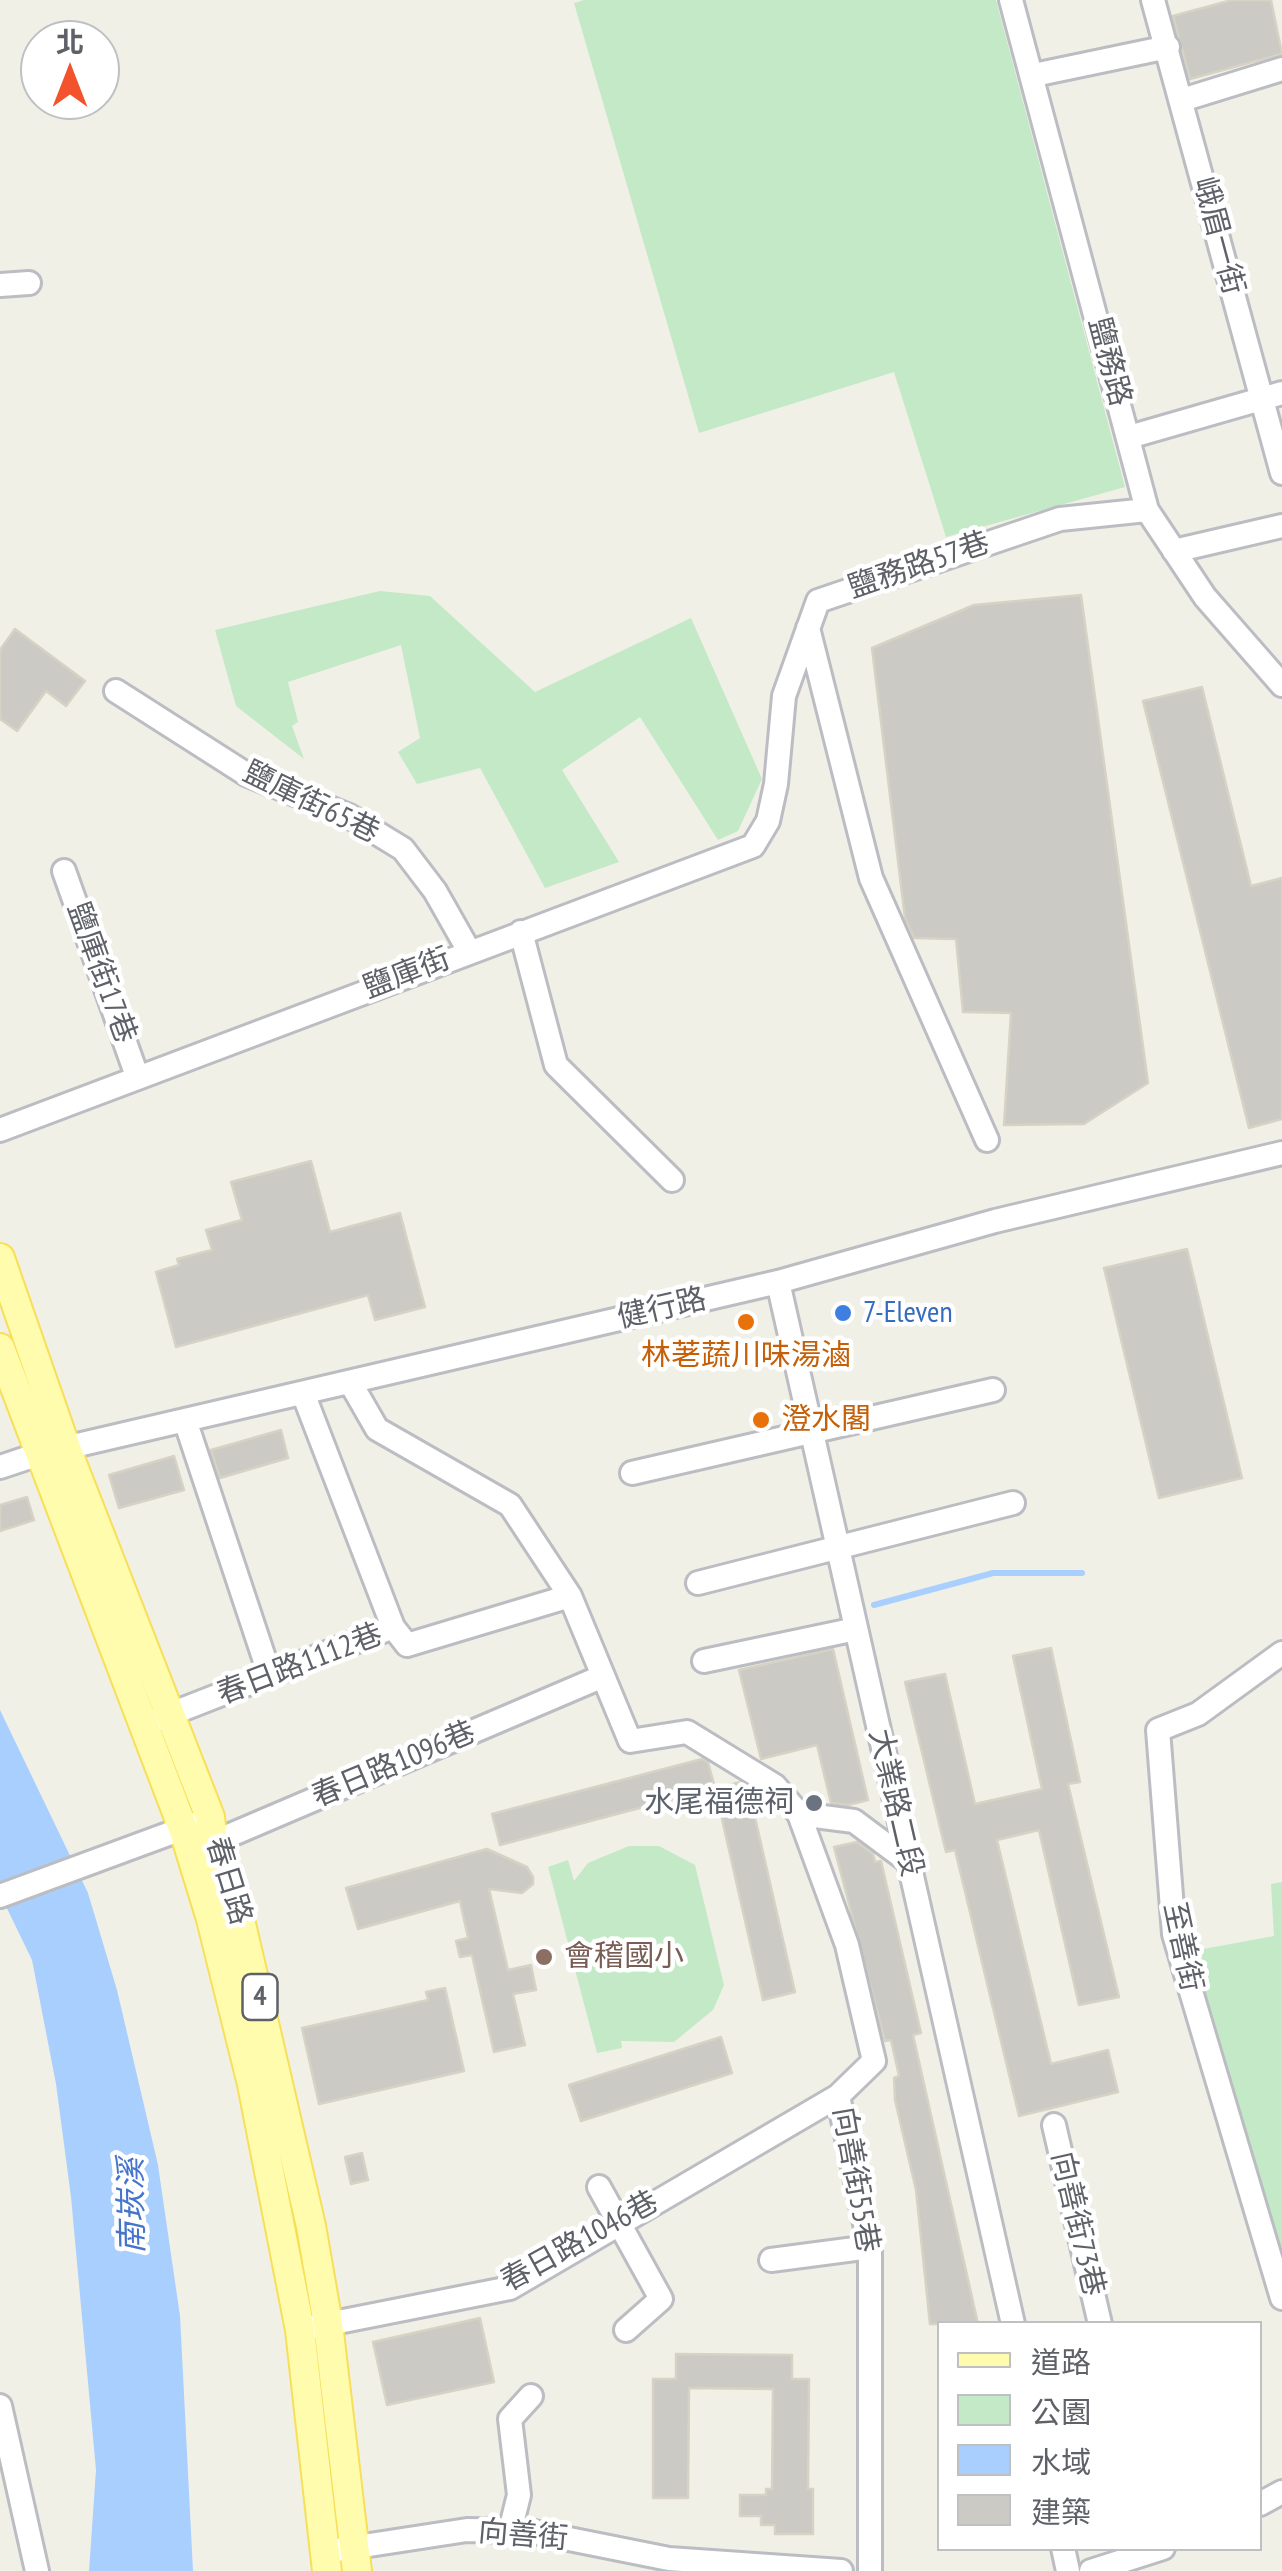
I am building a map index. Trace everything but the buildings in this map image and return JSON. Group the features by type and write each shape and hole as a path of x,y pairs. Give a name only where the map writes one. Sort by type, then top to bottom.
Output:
{"main road":[{"name":"春日路","path":"4,1268 53,1451 199,1836 212,1919 314,2327 356,2559"},
{"name":"春日路","path":"0,1348 53,1451"},
{"name":"春日路","path":"314,2327 326,2561"}],"street":[{"name":"鹽務路","path":"1012,0 1147,510 1205,596 1282,685"},
{"name":"峨眉一街","path":"1152,0 1272,396 1282,473"},
{"path":"1034,75 1168,46"},
{"path":"1182,100 1282,69"},
{"path":"0,285 29,283"},
{"path":"1129,437 1272,396"},
{"name":"鹽務路57巷","path":"776,784 784,696 818,601 1060,519 1147,510"},
{"path":"1174,552 1282,526"},
{"path":"808,628 872,878 987,1140"},
{"name":"鹽庫街65巷","path":"116,691 246,774 349,816 402,849 435,891 469,952"},
{"name":"鹽庫街","path":"0,1130 753,846 768,821 776,784"},
{"name":"鹽庫街17巷","path":"64,871 138,1076"},
{"path":"521,932 556,1065 672,1180"},
{"name":"健行路","path":"1,1467 53,1451 778,1282 995,1221 1282,1153"},
{"name":"大業路二段","path":"778,1282 1011,2321"},
{"path":"350,1382 378,1429 510,1505 570,1596 630,1741 687,1732 775,1786 798,1814 854,1821 909,1862"},
{"path":"632,1474 993,1390"},
{"path":"303,1393 393,1628"},
{"path":"185,1420 270,1676"},
{"path":"698,1583 1013,1503"},
{"name":"春日路1112巷","path":"154,1721 393,1628 407,1645 570,1596"},
{"path":"704,1660 853,1616"},
{"name":"至善街","path":"1282,1653 1198,1714 1158,1730 1174,1934 1282,2298"},
{"name":"春日路1096巷","path":"0,1896 125,1852 199,1836 601,1676"},
{"name":"向善街55巷","path":"798,1814 847,1945 874,2061 838,2096 870,2247 870,2571"},
{"name":"春日路1046巷","path":"314,2327 510,2288 838,2096"},
{"name":"向善街73巷","path":"1054,2124 1099,2321"},
{"path":"599,2187 661,2299 626,2330"},
{"path":"771,2260 870,2247"},
{"path":"510,2531 518,2495 510,2419 531,2396"},
{"path":"0,2406 37,2571"},
{"name":"向善街","path":"326,2561 356,2559 467,2530 510,2531 669,2559 842,2571"},
{"path":"1091,2571 1153,2551"}],"green space":[{"path":"996,0 1125,487 946,537 894,372 699,433 574,3"},
{"path":"380,591 430,596 535,692 691,618 762,779 738,831 718,840 640,717 562,770 619,862 545,888 480,768 417,784 398,752 420,738 401,645 288,682 298,722 292,726 304,759 236,706 215,630"},
{"path":"629,1846 659,1846 695,1865 724,1985 713,2010 674,2042 621,2041 622,2048 597,2053 548,1867 568,1860 574,1881 588,1863"},
{"path":"1282,1882 1282,2260 1187,1952 1274,1936 1271,1884"}],"water":[{"name":"南崁溪","path":"0,1710 88,1893 117,1990 158,2165 180,2316 193,2571 89,2571 96,2470 71,2197 56,2084 32,1960 0,1894"}],"waterway":[{"path":"874,1605 993,1573 1082,1573"}],"place":[{"name":"7-Eleven","path":"843,1313"},
{"name":"林荖蔬川味湯滷","path":"746,1322"},
{"name":"澄水閣","path":"761,1420"},
{"name":"水尾福德祠","path":"814,1803"},
{"name":"會稽國小","path":"544,1957"}]}
